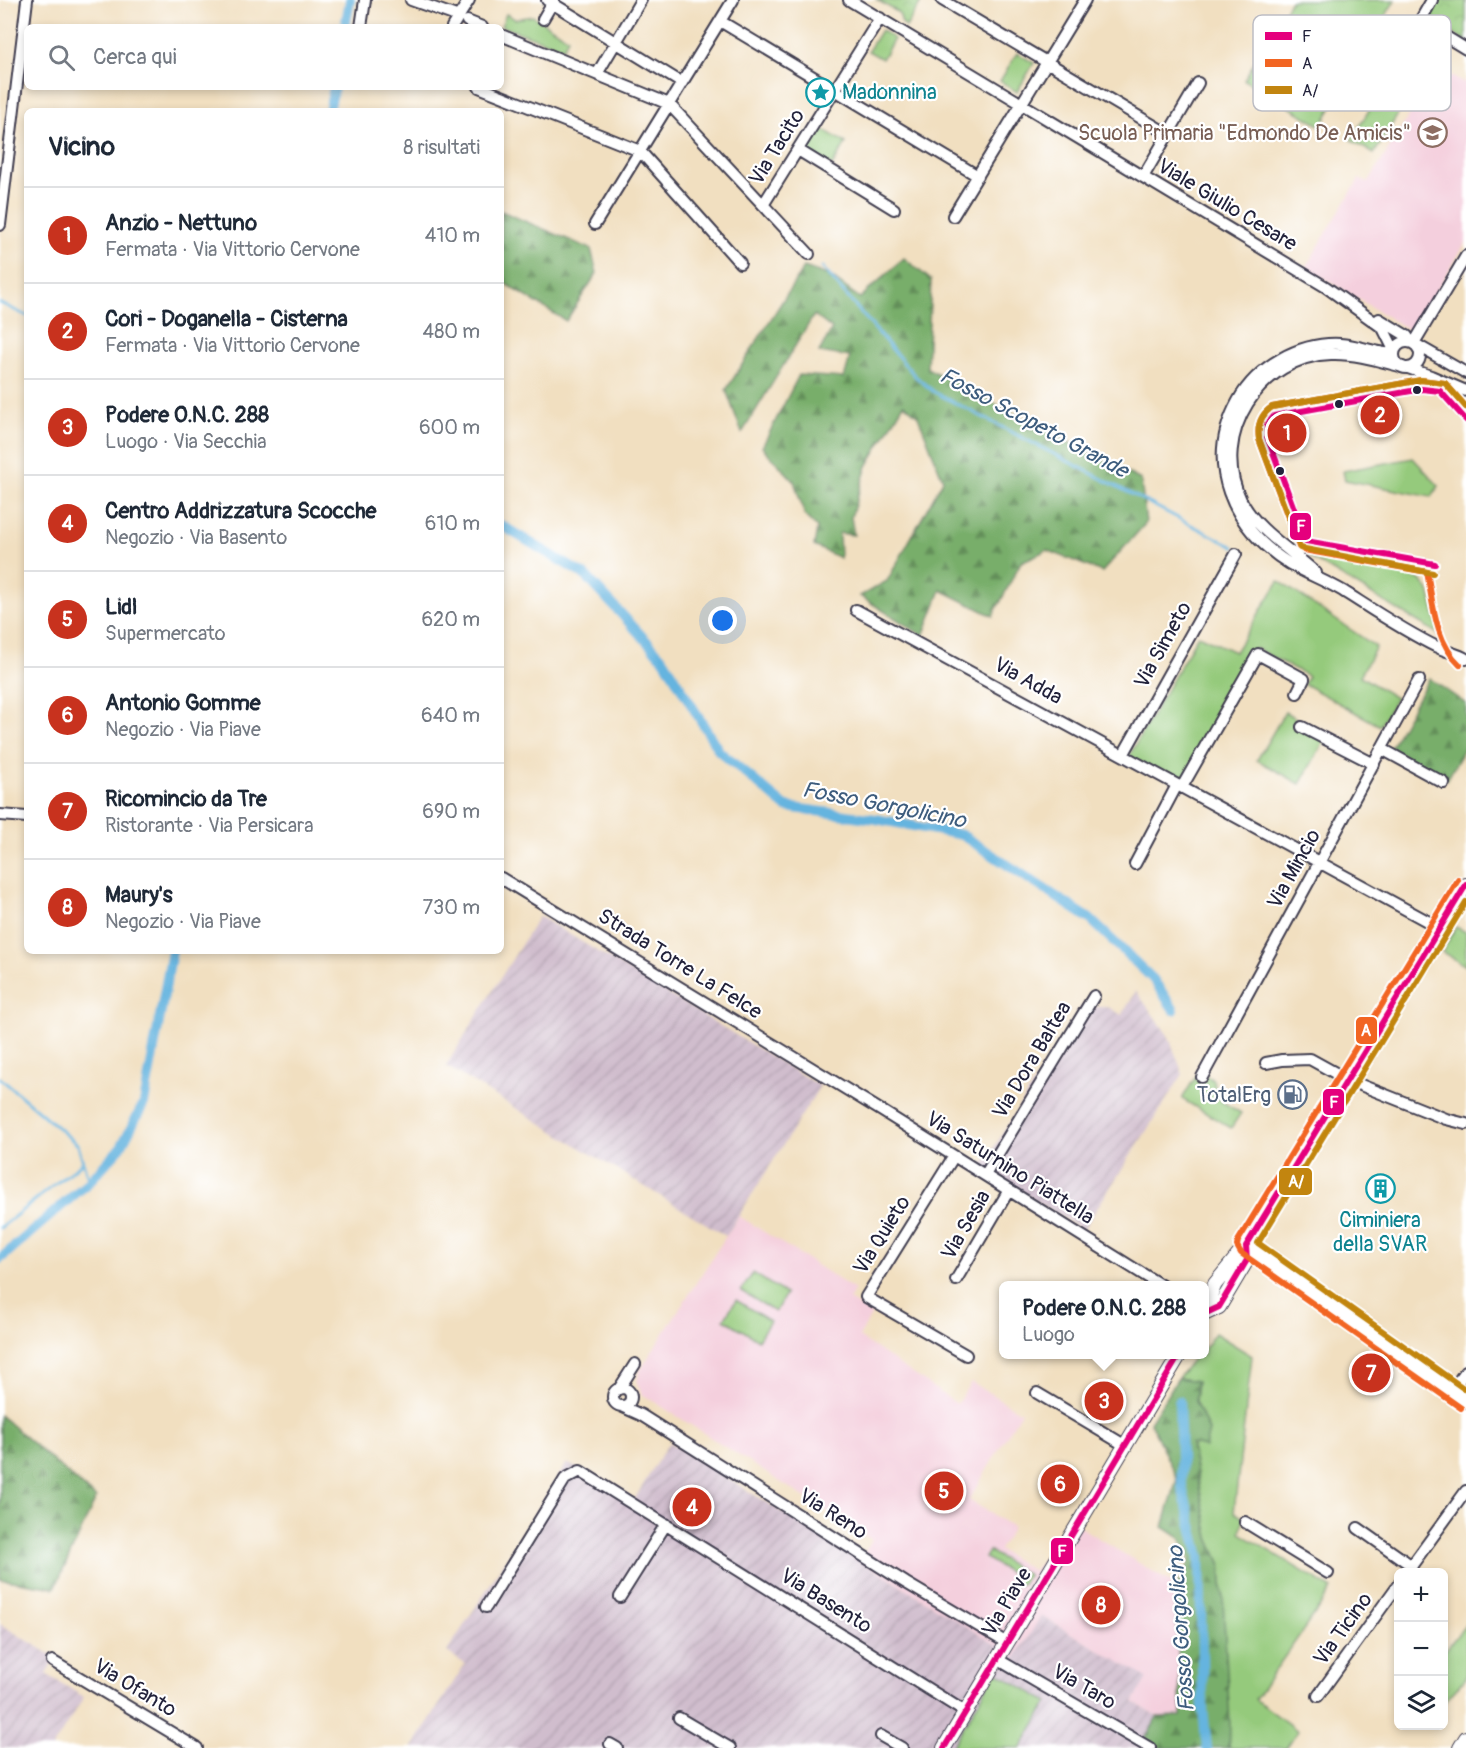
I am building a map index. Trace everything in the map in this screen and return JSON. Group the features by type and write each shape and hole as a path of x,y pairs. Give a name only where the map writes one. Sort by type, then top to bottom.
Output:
{"main road":[{"path":"1209,1297 1215,1284 1246,1246 1466,885"},
{"path":"1209,1312 1219,1307 1247,1260 1246,1246"},
{"path":"1246,1246 1466,1401"},
{"name":"Via Piave","path":"944,1748 1177,1359"},
{"path":"1460,1748 1466,1738"}],"street":[{"path":"0,225 4,159 27,0"},
{"path":"361,24 365,0"},
{"path":"411,0 475,24"},
{"path":"456,24 463,19 469,0"},
{"path":"597,74 641,0"},
{"path":"595,224 733,0"},
{"name":"Viale Giulio Cesare","path":"849,0 1326,287 1383,328 1394,352"},
{"path":"942,0 1168,134"},
{"path":"952,216 1084,0"},
{"path":"1423,15 1432,0"},
{"path":"543,19 551,1 682,83"},
{"name":"Via Tacito","path":"764,206 880,18"},
{"path":"720,21 978,176"},
{"path":"504,36 669,104 809,254"},
{"path":"1451,40 1466,49"},
{"path":"1143,177 1198,83"},
{"path":"487,90 640,151 740,263"},
{"path":"798,150 894,208"},
{"path":"1414,343 1466,256"},
{"name":"Viale Giulio Cesare","path":"1367,316 1399,330 1414,343 1466,373"},
{"path":"1402,342 1414,343 1420,349 1420,358 1416,365 1405,368 1396,362 1394,352 1402,342"},
{"path":"1394,352 1340,344 1310,348 1288,356 1262,371 1247,386 1235,405 1227,426 1222,455 1225,481 1240,517 1256,536 1291,565 1325,581 1437,647 1466,659"},
{"path":"1325,581 1268,534 1247,511 1240,498 1232,472 1234,433 1248,400 1265,381 1279,370 1304,359 1331,354 1346,355 1405,368 1466,391"},
{"name":"Via Simeto","path":"1123,755 1236,554"},
{"name":"Via Adda","path":"856,610 1440,928"},
{"path":"1135,864 1258,654 1304,679 1297,693"},
{"name":"Via Mincio","path":"1202,1077 1419,680"},
{"path":"1302,727 1374,764"},
{"path":"1382,748 1444,783"},
{"path":"0,815 24,817"},
{"name":"Strada Torre La Felce","path":"504,880 838,1085"},
{"name":"Via Dora Baltea","path":"985,1175 1094,996"},
{"path":"1266,1063 1310,1059 1348,1080 1446,1119 1466,1124"},
{"name":"Via Saturnino Piattella","path":"838,1085 1154,1281"},
{"name":"Via Quieto","path":"954,1156 866,1297 966,1355"},
{"name":"Via Sesia","path":"956,1280 1009,1190"},
{"path":"626,1393 614,1393 613,1398 616,1404 627,1405 628,1375 634,1364"},
{"path":"1452,1390 1466,1371"},
{"name":"Via Reno","path":"626,1393 641,1415"},
{"path":"1037,1394 1126,1446"},
{"name":"Via Reno","path":"621,1406 641,1415 906,1583 1007,1643"},
{"name":"Via Basento","path":"486,1607 565,1479 580,1471 965,1712"},
{"path":"1411,1568 1466,1491"},
{"path":"1245,1522 1328,1573"},
{"path":"620,1597 666,1524"},
{"path":"1358,1528 1409,1568"},
{"name":"Via Ticino","path":"1318,1696 1394,1591"},
{"name":"Via Taro","path":"997,1659 1150,1748"},
{"name":"Via Ofanto","path":"52,1660 197,1748"},
{"path":"679,1718 730,1748"},
{"path":"881,1736 902,1748"}],"shaded area":[{"path":"1451,76 1463,83 1466,79 1466,242 1412,332 1306,267 1359,179 1368,183 1412,111 1451,111"},
{"path":"539,916 820,1086 726,1236 446,1066"},
{"path":"1136,991 1168,1035 1183,1074 1083,1230 982,1167 1081,1007 1108,1007 1122,1015"},
{"path":"739,1216 855,1290 849,1300 872,1314 859,1337 957,1404 971,1382 1021,1412 969,1500 1013,1527 999,1550 1034,1571 1070,1521 1175,1585 1181,1717 1158,1717 1133,1702 1146,1678 1041,1616 1017,1658 860,1560 872,1540 642,1394 637,1383 639,1372"},
{"path":"669,1442 1016,1657 1041,1616 1147,1678 1133,1702 1158,1717 1146,1737 1161,1748 412,1748 465,1664 447,1652 567,1463 634,1500"},
{"path":"0,1624 55,1657 46,1674 84,1697 52,1748 0,1748"}],"green space":[{"path":"877,0 922,0 906,27 899,13"},
{"path":"1291,0 1395,0 1386,15 1282,15"},
{"path":"1439,0 1466,0 1466,41 1451,32 1451,15 1430,15"},
{"path":"506,14 515,19 533,16 568,38 563,48 504,27 502,24"},
{"path":"881,30 894,39 882,59 868,51"},
{"path":"1017,53 1034,63 1017,92 1000,81"},
{"path":"1253,65 1253,85 1244,80"},
{"path":"1296,111 1330,111 1321,126"},
{"path":"1369,111 1400,111 1374,154 1351,140"},
{"path":"817,126 846,143 832,166 803,149"},
{"path":"504,212 591,249 597,273 566,321 504,283"},
{"path":"904,258 931,280 927,368 1141,480 1146,523 1102,572 1047,550 1021,562 993,616 941,590 923,636 860,596 887,581 943,480 918,416 904,404 867,466 851,517 854,535 839,533 840,558 814,546 817,528 805,516 794,481 762,447 799,375 844,378 850,357 819,352 832,329 814,315 742,433 726,390 804,267 830,276 860,298"},
{"path":"1413,458 1439,486 1431,497 1345,480 1343,471"},
{"path":"1309,557 1405,573 1421,580 1429,591 1440,635"},
{"path":"1279,581 1376,647 1360,676 1396,698 1380,726 1304,684 1308,676 1255,648 1181,784 1129,756 1198,635 1235,652"},
{"path":"1429,678 1466,704 1466,746 1447,780 1390,748"},
{"path":"1285,712 1327,736 1300,784 1257,760"},
{"path":"1456,927 1466,932 1466,966 1442,952"},
{"path":"1199,1071 1213,1080 1219,1100 1241,1113 1231,1128 1182,1099"},
{"path":"753,1273 786,1294 775,1312 741,1291"},
{"path":"736,1300 770,1321 758,1340 724,1319"},
{"path":"1215,1333 1252,1356 1234,1512 1244,1518 1240,1533 1332,1589 1255,1699 1298,1731 1286,1748 1229,1748 1221,1565 1209,1538 1191,1443 1209,1431 1195,1401 1197,1382 1178,1378 1193,1359 1209,1359 1209,1341"},
{"path":"1178,1378 1197,1381 1195,1401 1209,1431 1205,1447 1191,1444 1209,1538 1221,1565 1230,1724 1229,1748 1161,1748 1145,1738 1158,1717 1181,1716 1175,1585 1182,1579 1190,1560 1180,1538 1163,1527 1177,1479 1150,1422"},
{"path":"0,1415 96,1498 55,1588 0,1579"},
{"path":"989,1551 1028,1575 1022,1584 1016,1585 1011,1582 1015,1576 985,1558"},
{"path":"1466,1624 1466,1677 1448,1698 1448,1676 1448,1647"},
{"path":"996,1672 1048,1702 1021,1748 951,1748"}],"waterway":[{"path":"346,24 350,0"},
{"path":"330,108 333,90"},
{"name":"Fosso Scopeto Grande","path":"822,267 915,376 934,392 1234,547"},
{"path":"0,303 24,315"},
{"name":"Fosso Gorgolicino","path":"504,527 586,576 665,661 719,751 786,807 876,819 962,835 1090,919 1153,979 1174,1010"},
{"path":"0,1259 89,1182 121,1147 144,1103 171,954"},
{"path":"0,1078 78,1145 89,1182"},
{"path":"0,1228 83,1162"},
{"name":"Fosso Gorgolicino","path":"1179,1401 1182,1487 1200,1557 1203,1710 1207,1748"}],"transit line":[{"name":"A","path":"1460,665 1452,656 1440,634 1427,572 1304,550 1299,547 1259,439 1258,430 1262,417 1272,407 1421,380 1445,383 1466,407"},
{"name":"A/","path":"1433,573 1300,548 1259,439 1258,430 1262,417 1272,407 1421,380 1445,383 1466,407"},
{"name":"F","path":"1435,564 1306,541 1267,436 1267,425 1274,416 1422,389 1440,391 1466,420"},
{"name":"A","path":"1458,880 1237,1246 1241,1253 1461,1408"},
{"name":"F","path":"1209,1312 1219,1307 1247,1260 1246,1246 1466,885"},
{"name":"A/","path":"1466,902 1258,1243 1466,1390"},
{"name":"F","path":"944,1748 1177,1359"}],"place":[{"name":"Madonnina","path":"821,92"},
{"name":"Scuola Primaria \"Edmondo De Amicis\"","path":"1432,133"},
{"name":"Cori - Doganella - Cisterna","path":"1380,415"},
{"name":"Anzio - Nettuno","path":"1287,433"},
{"name":"TotalErg","path":"1292,1095"},
{"name":"Ciminiera della SVAR","path":"1380,1189"},
{"name":"Ricomincio da Tre","path":"1371,1373"},
{"name":"Podere O.N.C. 288","path":"1104,1401"},
{"name":"Antonio Gomme","path":"1060,1484"},
{"name":"Lidl","path":"944,1491"},
{"name":"Centro Addrizzatura Scocche","path":"692,1507"},
{"name":"Maury's","path":"1101,1605"}]}
